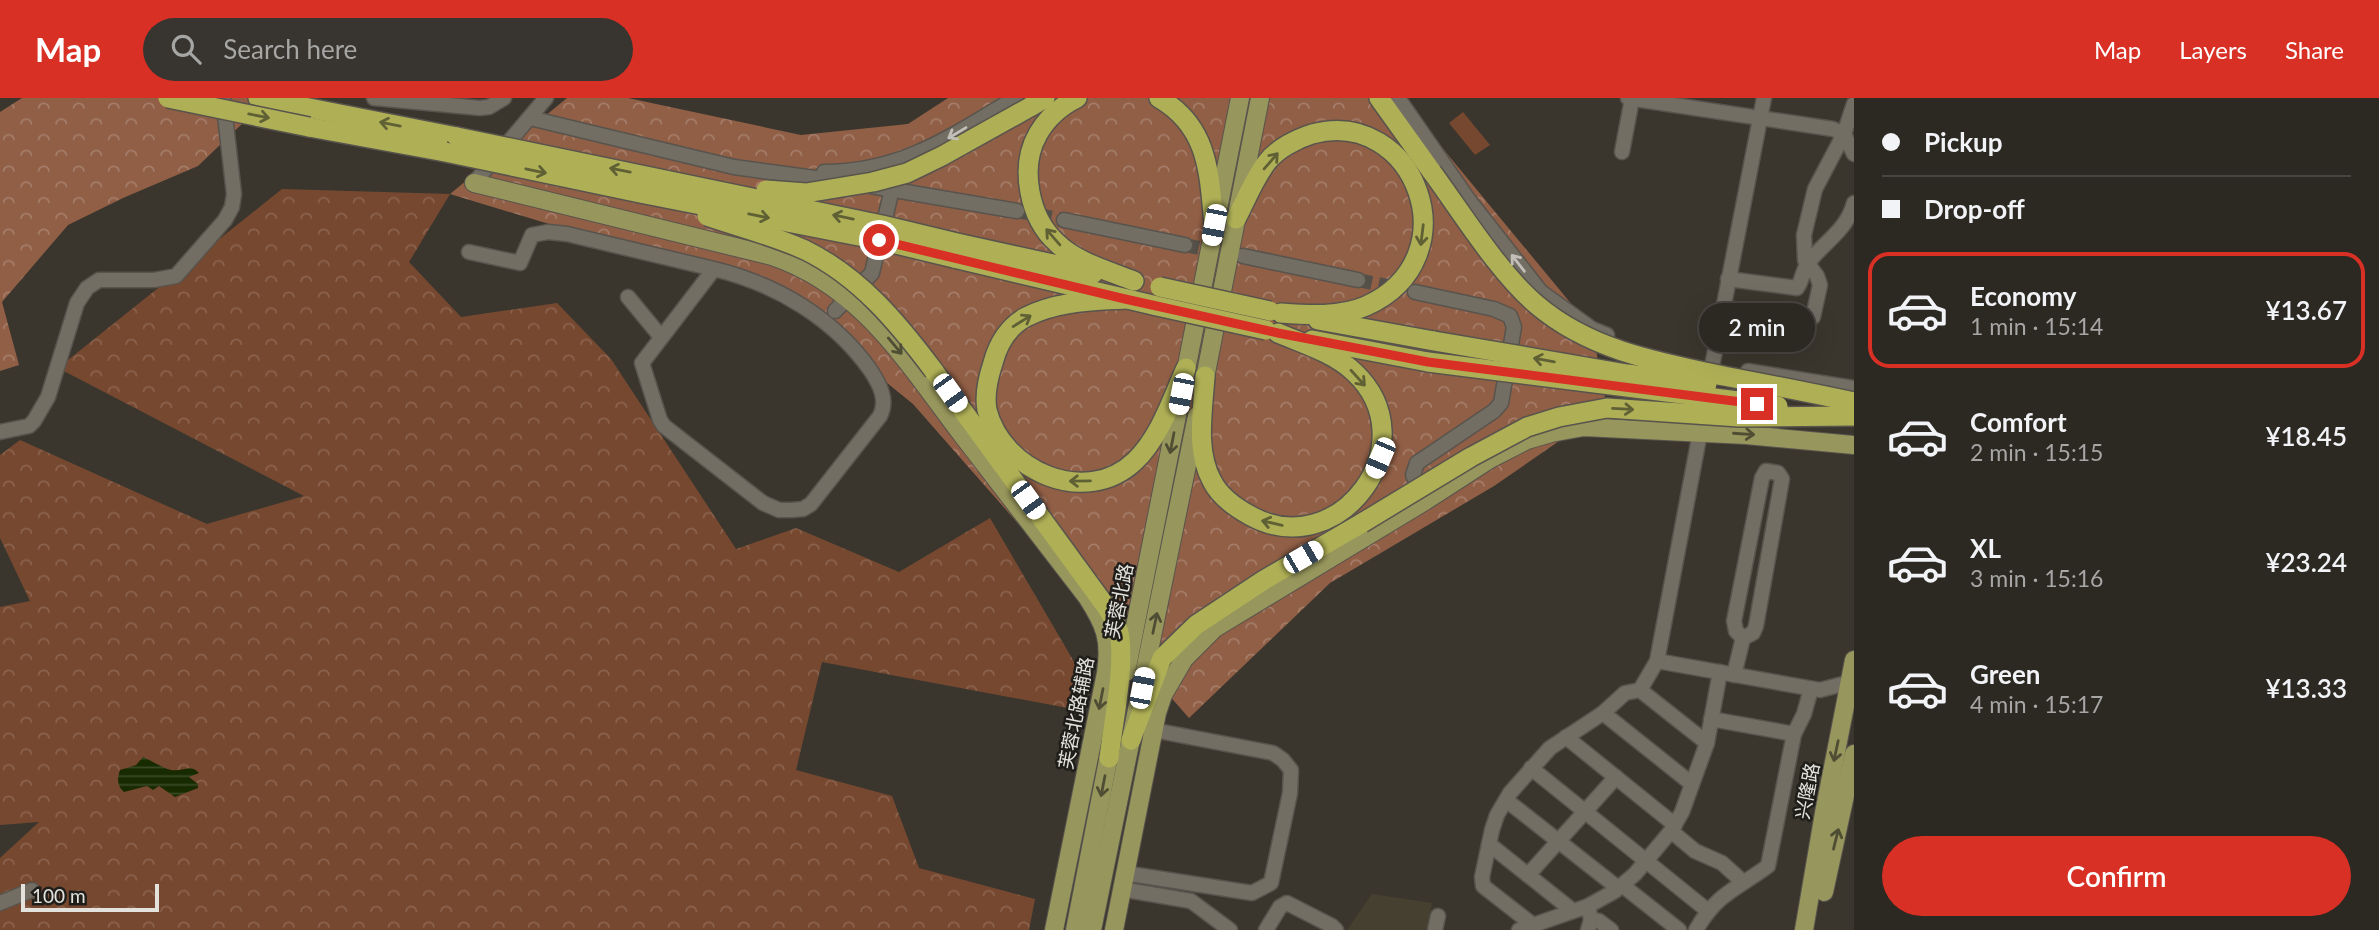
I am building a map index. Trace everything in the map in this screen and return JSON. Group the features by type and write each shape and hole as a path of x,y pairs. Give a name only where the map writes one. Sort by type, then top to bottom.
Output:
{"highway":[{"path":"168,98 308,117 451,145 671,181 882,225 955,250"},
{"path":"258,98 308,117"},
{"path":"1077,98 1048,119 1037,136 1029,167 1031,199 1040,221 1056,243 1129,290"},
{"path":"1158,98 1171,105 1189,121 1204,151 1209,172 1214,225"},
{"path":"1379,98 1508,274 1537,305 1567,326 1598,343 1854,402"},
{"path":"671,181 806,193 873,182 907,173 930,162 1030,101"},
{"path":"1236,219 1267,162 1302,137 1321,132 1342,131 1373,140 1403,163 1415,181 1421,197 1423,222 1420,247 1413,267 1402,282 1364,307 1274,322"},
{"path":"451,145 640,193 879,240 955,250 1274,322 1428,362 1854,415"},
{"path":"640,193 802,249 839,270 882,306 934,371 1107,608 1117,627 1120,660 1109,758"},
{"path":"1129,290 1071,303 1026,317 1012,327 995,353 987,384 987,408 995,432 1006,448 1025,465 1041,474 1063,481 1098,480 1133,463 1151,442 1196,372"},
{"path":"1274,322 1434,341 1627,374 1854,402"},
{"path":"1196,372 1203,454 1212,482 1226,499 1262,522 1282,526 1307,526 1335,516 1362,492 1372,476 1380,458 1383,441 1381,419 1366,386 1355,372 1274,322"},
{"path":"1703,368 1854,390"},
{"path":"1131,740 1163,658 1196,625 1264,580 1471,457 1527,427 1559,417 1607,408 1854,425"},
{"path":"1739,417 1854,415"}],"main road":[{"name":"芙蓉北路","path":"1092,930 1131,740 1196,372 1203,280 1240,98"},
{"name":"芙蓉北路","path":"1075,930 1109,758 1196,372 1223,284 1260,98"},
{"name":"芙蓉北路辅路","path":"474,183 772,256 816,275 848,297 862,309 910,364 1087,597 1108,636 1109,652 1054,930"},
{"path":"1114,930 1153,730 1163,695 1174,673 1198,643 1215,628 1490,459 1527,440 1551,433 1584,426 1700,432 1854,445"},
{"name":"兴隆路","path":"1804,930 1854,660"},
{"name":"兴隆路","path":"1816,930 1854,754"}],"street":[{"path":"0,432 29,426 34,421 48,397 77,303 87,288 99,280 154,280 176,276 225,220 232,207 234,194 223,98"},
{"path":"374,98 480,108 489,107 505,98"},
{"path":"474,183 546,98"},
{"path":"1398,98 1468,199 1541,292 1592,329 1635,348 1703,368"},
{"path":"1622,152 1630,98 1833,129 1844,134 1854,154"},
{"path":"1573,911 1526,927 1483,886 1482,877 1489,844 1497,815 1531,768 1550,748 1604,713 1625,693 1640,690 1657,661 1700,432 1703,368 1728,279 1764,98"},
{"path":"734,167 814,172 876,168 909,158 1030,101"},
{"path":"1813,317 1820,285 1807,265 1803,250 1804,234 1815,189 1844,134 1854,104"},
{"path":"530,118 734,167 892,189 1017,211"},
{"path":"817,315 824,311 835,311 872,273 892,189"},
{"path":"1728,279 1797,288 1807,265 1836,235 1854,203"},
{"path":"1064,220 1185,245"},
{"path":"469,252 520,263 532,235 548,232 588,238 714,269 769,287 817,315 852,346 878,382 883,394 883,410 808,507 779,510 757,499 664,426 659,415 642,363 714,269"},
{"path":"1243,256 1358,280"},
{"path":"1415,292 1494,309 1510,316 1514,327 1501,403 1494,411 1417,463 1413,475 1425,500"},
{"path":"1510,316 1541,292"},
{"path":"628,297 661,337"},
{"path":"834,330 837,320 835,311"},
{"path":"1589,919 1646,862 1673,828 1692,784 1727,673 1742,638 1753,633 1756,626 1780,492 1781,476 1771,471 1766,471 1762,478 1734,621 1736,631 1742,638"},
{"path":"1657,661 1811,689 1820,690 1850,684"},
{"path":"1696,930 1708,911 1732,888 1764,869 1770,861 1794,734 1804,714 1811,689"},
{"path":"1640,690 1706,743"},
{"path":"1604,713 1692,784"},
{"path":"1711,719 1794,734"},
{"path":"1123,881 1252,893 1261,890 1271,883 1290,793 1291,770 1273,753 1153,730"},
{"path":"1566,737 1616,777 1695,850 1722,863 1743,882"},
{"path":"1531,768 1708,911"},
{"path":"1528,875 1616,777"},
{"path":"1506,800 1679,930"},
{"path":"1489,844 1573,911 1598,921 1611,930"},
{"path":"1123,881 1191,901 1230,930"},
{"path":"0,902 32,890"},
{"path":"1266,930 1280,907 1287,903 1336,930"}],"shaded area":[{"path":"143,757 171,770 196,770 199,773 189,777 198,784 198,788 175,797 159,786 153,790 147,786 124,792 118,782 120,770 136,765"},
{"path":"1372,894 1432,903 1427,930 1347,930"}],"green space":[{"path":"22,98 269,98 198,166 68,225 2,302 19,365 0,371 0,112"},
{"path":"567,98 628,98 801,135 908,124 948,98 1401,98 1592,329 1607,408 1494,486 1330,583 1189,718 913,404 776,293 450,194"},
{"path":"1463,112 1490,145 1475,155 1449,123"},
{"path":"282,189 450,194 409,262 461,317 557,303 611,359 736,549 796,528 899,572 990,518 1080,672 1068,708 822,662 796,770 892,796 919,868 1035,899 1029,930 0,930 0,858 39,822 0,825 0,607 30,601 0,538 0,455 20,440 207,524 304,496 58,368"}],"tunnel":[{"path":"1017,211 1064,220"},
{"path":"1185,245 1239,256"},
{"path":"1358,280 1397,288"}],"route":[{"path":"879,240 1125,299 1278,333 1428,362 1757,404"}]}
